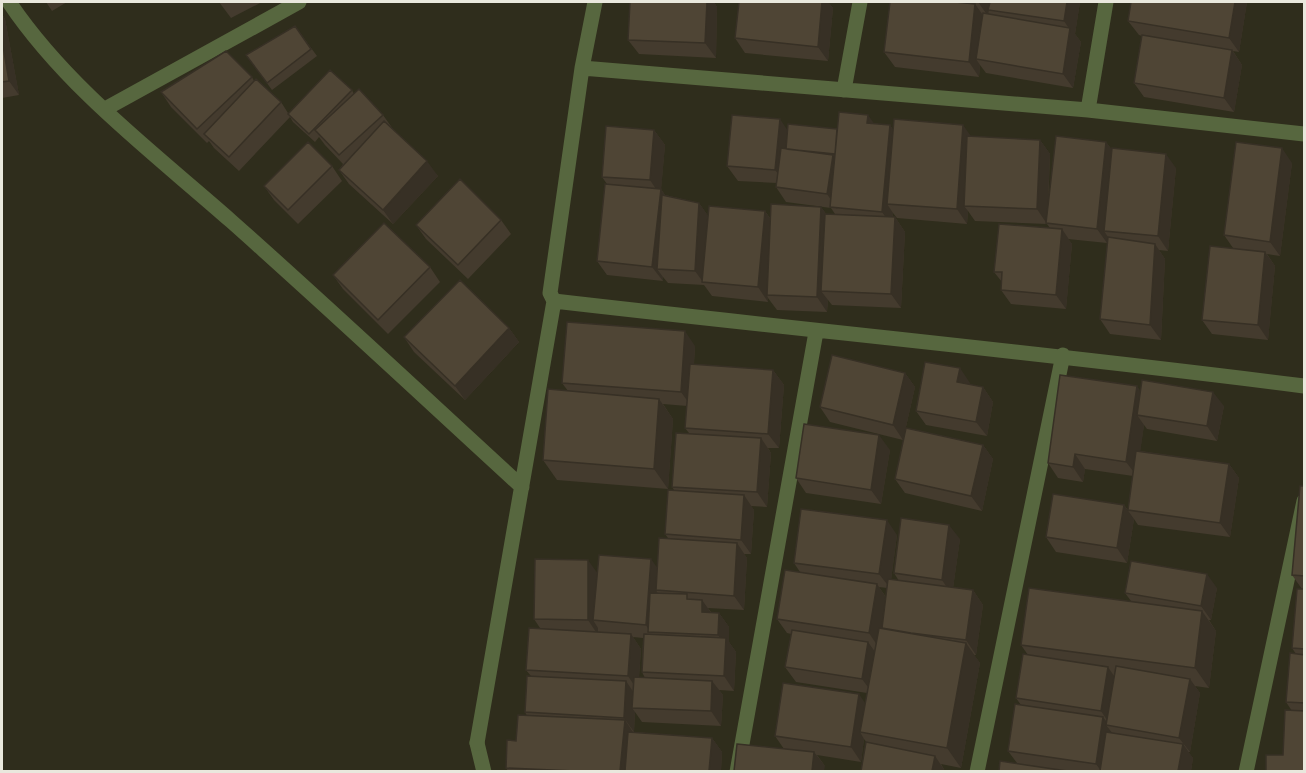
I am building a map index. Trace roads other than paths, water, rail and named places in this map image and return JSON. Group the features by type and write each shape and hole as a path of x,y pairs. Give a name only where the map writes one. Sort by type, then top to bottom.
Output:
{"street":[{"path":"9,2 30,33 105,109 309,291 522,487"},
{"path":"105,109 299,2"},
{"path":"484,771 477,743 554,301 550,293 582,68 595,2"},
{"path":"844,90 860,2"},
{"path":"1088,110 1106,2"},
{"path":"582,68 1088,110 1305,134"},
{"path":"554,301 816,332 1063,355 1305,386"},
{"path":"737,771 816,332"},
{"path":"977,771 1063,355"},
{"path":"1246,771 1305,501"}]}
